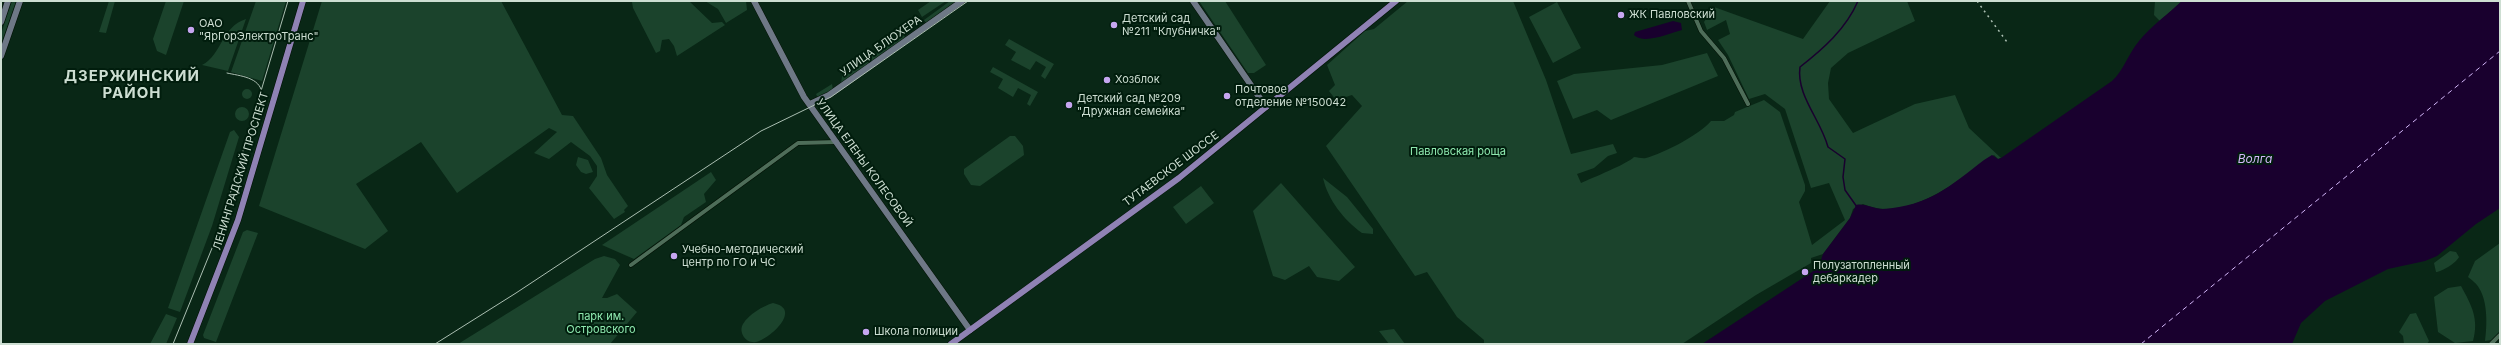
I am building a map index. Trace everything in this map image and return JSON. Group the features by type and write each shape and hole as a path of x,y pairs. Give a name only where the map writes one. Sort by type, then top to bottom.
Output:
{"main road":[{"name":"ЛЕНИНГРАДСКИЙ ПРОСПЕКТ","path":"190,344 238,220 303,1"},
{"name":"ТУТАЕВСКОЕ ШОССЕ","path":"951,344 1179,178 1396,1"}],"street":[{"path":"1,22 8,1"},
{"path":"1,56 20,1"},
{"name":"УЛИЦА ЕЛЕНЫ КОЛЕСОВОЙ","path":"754,1 810,104 970,330"},
{"name":"УЛИЦА БЛЮХЕРА","path":"810,104 829,95 962,1"},
{"path":"1193,1 1266,107"},
{"path":"1688,1 1701,31 1724,58 1748,104"},
{"path":"631,264 798,142 837,142"},
{"path":"2491,344 2500,335"}],"green space":[{"path":"12,1 16,1 1,44 1,34"},
{"path":"109,1 115,1 106,33 99,32"},
{"path":"166,1 184,1 166,55 157,51 153,39"},
{"path":"256,1 286,1 262,81 231,72"},
{"path":"322,1 501,1 562,115 573,116 601,158 607,175 628,206 624,210 625,212 614,219 589,188 597,176 597,166 590,156 571,142 549,159 534,153 557,132 549,128 457,193 421,142 356,184 388,231 365,249 259,206"},
{"path":"689,1 712,23 722,22 725,25 677,56 674,46 669,39 662,40 660,51 656,53 633,8 632,2"},
{"path":"705,1 746,1 747,10 726,23 718,9"},
{"path":"931,1 946,1 922,17 918,10"},
{"path":"950,1 959,1 927,24 924,20"},
{"path":"1199,1 1225,1 1266,65 1254,73 1248,73"},
{"name":"Павловская роща","path":"1408,1 1513,1 1546,80 1571,154 1613,144 1617,153 1608,156 1594,168 1577,174 1581,183 1617,167 1634,157 1646,158 1662,152 1690,138 1711,121 1724,121 1734,115 1735,112 1764,100 1780,112 1805,185 1805,191 1799,202 1812,245 1845,220 1829,183 1811,188 1785,109 1765,94 1749,99 1728,55 1718,40 1730,34 1726,20 1707,30 1704,22 1714,7 1803,39 1830,1 1907,1 1915,21 1848,53 1831,68 1828,83 1829,99 1853,133 1915,104 1955,95 1969,128 2001,158 1998,159 1994,155 1950,186 1915,204 1897,208 1880,209 1863,204 1853,209 1850,218 1823,254 1811,258 1811,263 1756,295 1682,344 1484,344 1484,340 1457,317 1427,272 1415,276 1326,146 1362,106 1352,95 1336,100 1329,91 1335,85 1327,65 1365,31 1374,29"},
{"path":"2155,1 2182,1 2160,21 2154,15"},
{"path":"1557,2 1581,48 1553,63 1529,17"},
{"path":"246,19 228,71 202,65 214,55 231,28"},
{"path":"903,35 906,38 841,84 842,76"},
{"path":"1009,39 1054,64 1045,79 1041,76 1046,67 1036,61 1030,70 1011,60 1016,52 1005,45"},
{"path":"1707,53 1718,76 1611,120 1597,110 1573,119 1557,81 1574,74 1662,65"},
{"path":"993,67 1038,92 1030,106 1027,104 1031,95 1018,88 1013,97 998,88 1003,79 990,72"},
{"path":"832,84 833,90 818,98 816,94"},
{"path":"247,89 252,94 247,99 242,94"},
{"path":"239,107 245,107 249,111 249,117 245,121 239,121 235,117 235,111"},
{"path":"234,130 239,137 212,226 180,312 168,308 230,132"},
{"path":"1010,136 1015,136 1023,146 1024,155 980,186 971,185 964,174 964,169"},
{"path":"578,157 588,160 593,172 586,174 581,172 576,165"},
{"path":"711,172 716,180 704,194 706,202 684,217 681,225 634,259 602,245"},
{"path":"1323,178 1347,197 1373,229 1373,234 1362,233 1343,216 1333,202 1325,186"},
{"path":"1281,183 1355,267 1339,281 1317,277 1309,266 1285,280 1273,276 1253,211"},
{"path":"1201,186 1214,203 1186,224 1173,207"},
{"path":"247,230 258,233 216,342 204,338 203,335 243,232"},
{"path":"2500,243 2500,331 2491,340 2485,341 2486,321 2484,300 2478,287 2468,277 2475,261"},
{"path":"2450,251 2456,252 2459,257 2458,259 2445,269 2436,272 2434,263"},
{"name":"парк им. Островского","path":"604,256 615,259 620,265 602,298 607,298 617,294 637,312 610,344 458,344 595,259"},
{"path":"2461,286 2471,306 2475,319 2475,333 2473,341 2455,343 2438,332 2434,297 2448,288"},
{"path":"773,303 781,306 785,311 781,324 762,340 752,342 746,339 742,334 742,327 746,320 756,311"},
{"path":"2416,313 2429,341 2427,344 2404,344 2403,336 2399,332 2410,314"},
{"path":"166,314 177,318 166,344 150,344"},
{"path":"1394,329 1405,344 1389,344 1379,331"}],"water":[{"name":"Волга","path":"2182,1 2500,1 2500,208 2476,224 2437,256 2425,261 2388,269 2325,301 2301,323 2292,344 1702,344 1818,268 1823,254 1850,218 1856,205 1883,209 1913,204 1926,199 1949,186 1992,155 1998,159 2001,158 2112,81 2120,72 2135,46 2154,25"},
{"path":"1673,21 1681,23 1682,30 1650,39 1638,38 1634,35 1635,32"}],"waterway":[{"path":"1857,207 1845,190 1843,177 1845,159 1828,147 1825,137 1805,97 1800,77 1800,67 1833,38 1847,21 1858,1"}],"ferry route":[{"path":"2141,344 2500,51"}],"tram line":[{"path":"173,344 219,231 288,1"},
{"path":"435,344 516,293 761,131 831,97 968,1"},
{"path":"227,73 243,76 253,80 258,84 262,93"}],"railway":[{"path":"1977,1 2007,42"}],"place":[{"name":"ЖК Павловский","path":"1621,15"},
{"name":"Детский сад №211 \"Клубничка\"","path":"1114,25"},
{"name":"ОАО \"ЯрГорЭлектроТранс\"","path":"191,30"},
{"name":"Хозблок","path":"1107,80"},
{"name":"Почтовое отделение №150042","path":"1227,96"},
{"name":"Детский сад №209 \"Дружная семейка\"","path":"1069,105"},
{"name":"Учебно-методический центр по ГО и ЧС","path":"674,256"},
{"name":"Полузатопленный дебаркадер","path":"1805,272"},
{"name":"Школа полиции","path":"866,332"}],"district":[{"name":"ДЗЕРЖИНСКИЙ РАЙОН","path":"132,84"}]}
